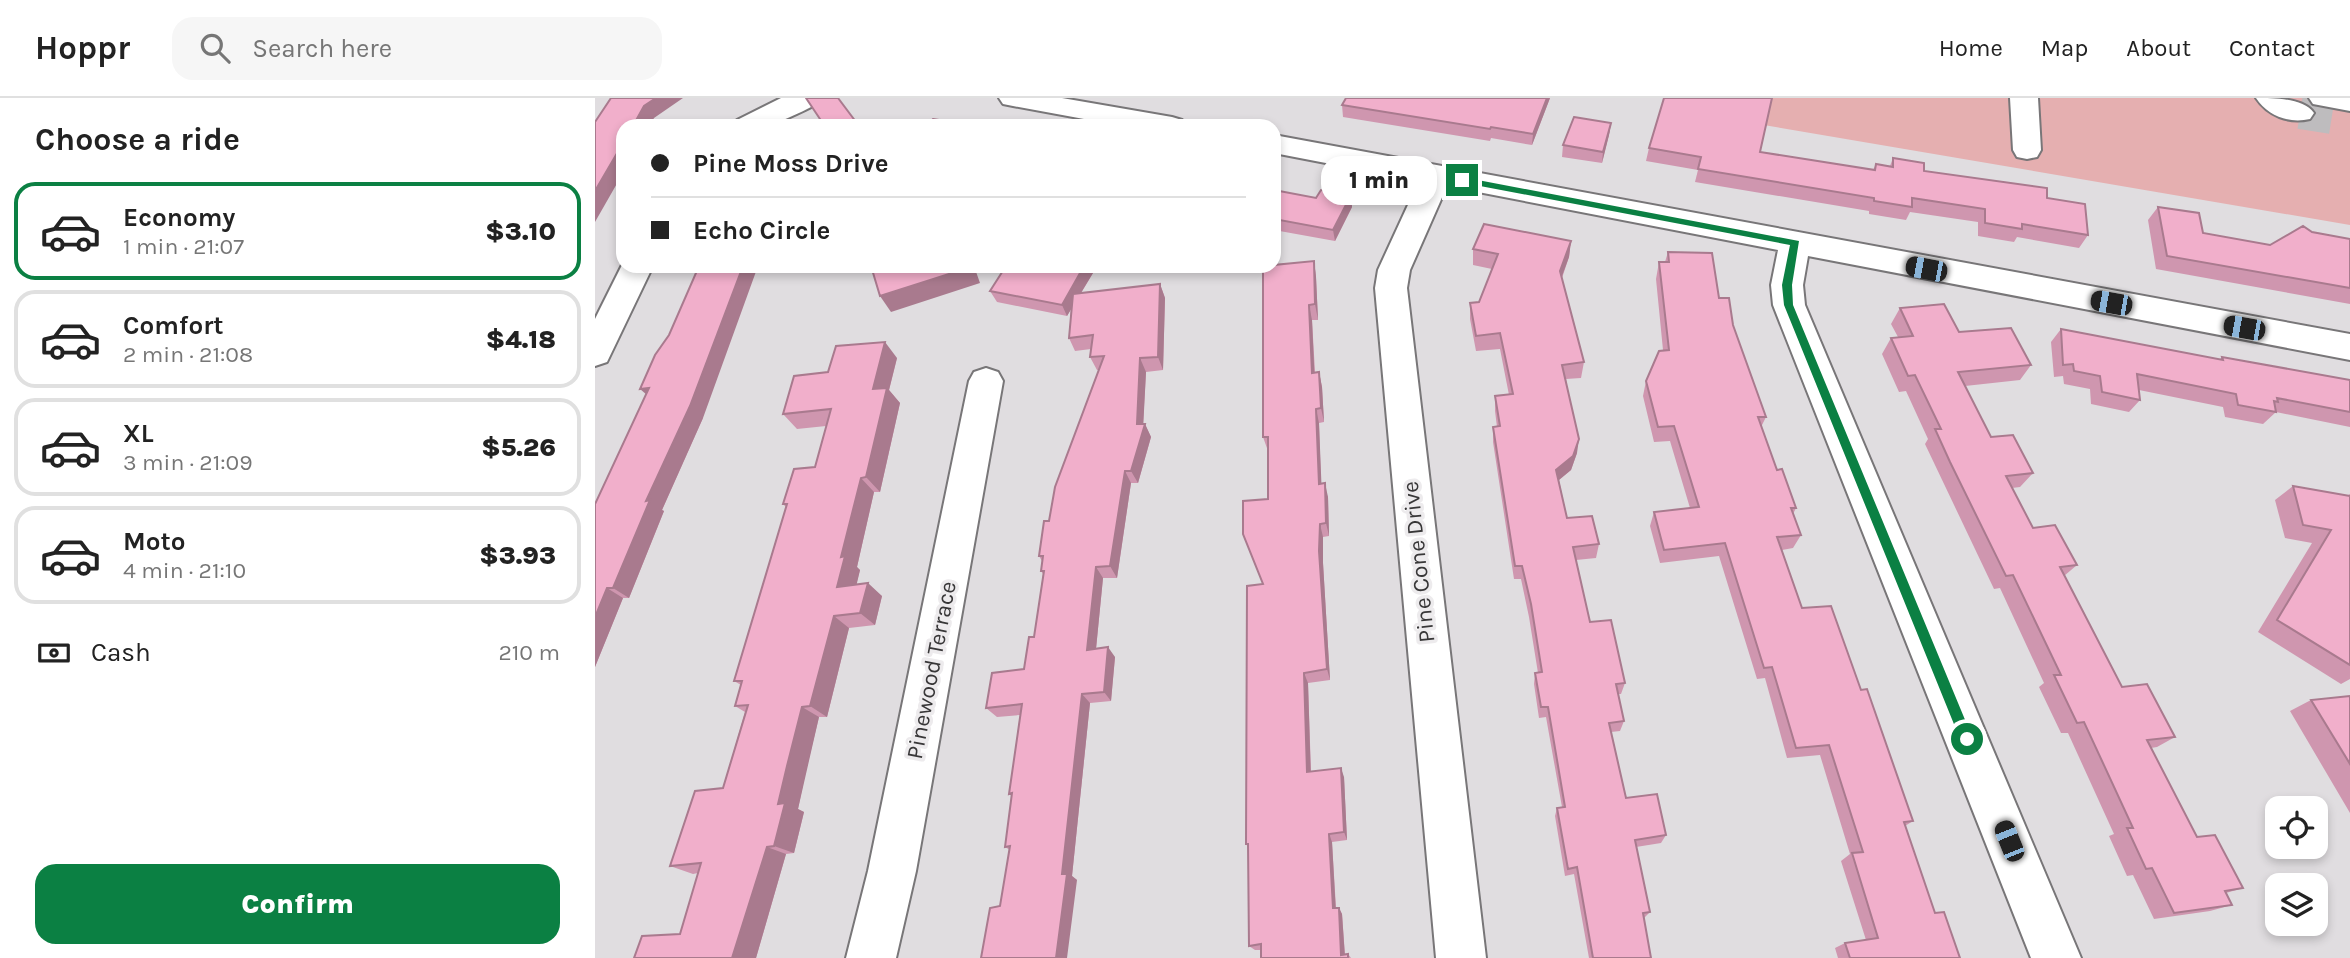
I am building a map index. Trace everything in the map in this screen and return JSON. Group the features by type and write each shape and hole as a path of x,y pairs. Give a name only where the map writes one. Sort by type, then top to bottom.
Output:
{"street":[{"path":"1013,98 1132,119"},
{"path":"2024,98 2027,150"},
{"path":"2270,98 2287,111 2300,113"},
{"path":"760,119 796,100"},
{"path":"1281,145 2350,347"},
{"name":"Pine Cone Drive","path":"1437,175 1394,270 1391,288 1461,958"},
{"path":"1795,243 1787,285 1789,305 2056,958"},
{"path":"595,353 634,273"},
{"name":"Pinewood Terrace","path":"871,958 892,871 986,381"}],"shaded area":[{"path":"1752,98 2350,98 2350,225 1746,122"}],"building":[{"path":"611,98 656,98 644,106 637,119 616,119 616,155 595,191 595,122"},
{"path":"806,98 838,98 854,119 820,119"},
{"path":"1346,98 1547,98 1533,134 1342,105"},
{"path":"1664,98 1772,98 1760,152 1875,170 1876,164 1893,167 1893,158 1924,163 1924,171 2047,188 2047,198 2085,204 2088,235 2022,224 2022,229 1985,223 1985,209 1912,198 1912,207 1874,201 1874,198 1698,169 1701,157 1649,148"},
{"path":"1574,117 1611,123 1603,152 1563,145"},
{"path":"1321,190 1351,195 1333,230 1281,220 1281,191 1316,198"},
{"path":"2158,207 2199,213 2203,233 2270,245 2303,226 2312,232 2350,239 2350,288 2167,256"},
{"path":"1484,224 1571,241 1560,271 1584,362 1562,365 1579,439 1573,456 1556,470 1567,518 1592,516 1599,544 1573,547 1590,622 1611,620 1625,683 1616,684 1624,721 1609,723 1626,798 1657,794 1666,835 1635,840 1650,912 1643,913 1651,958 1593,958 1577,867 1568,869 1557,808 1565,807 1548,707 1541,707 1535,673 1542,672 1531,604 1522,566 1515,566 1493,427 1500,426 1495,396 1513,394 1500,333 1476,336 1470,303 1479,302 1498,254 1473,249"},
{"path":"1668,252 1712,253 1719,298 1729,298 1733,325 1766,417 1758,417 1777,470 1782,469 1796,508 1791,508 1801,535 1777,537 1802,608 1831,606 1861,690 1867,689 1913,821 1904,822 1935,913 1944,912 1960,958 1850,958 1845,943 1878,938 1852,853 1863,852 1829,745 1796,748 1772,667 1764,668 1725,543 1664,550 1654,512 1699,507 1674,426 1658,427 1646,381 1659,351 1669,350 1659,262 1669,262"},
{"path":"1314,261 1315,304 1309,305 1312,373 1319,372 1321,408 1316,409 1319,484 1325,483 1326,523 1320,524 1319,551 1327,669 1304,673 1307,772 1341,768 1344,832 1329,834 1333,908 1339,908 1341,955 1348,954 1348,958 1261,958 1261,944 1249,946 1246,844 1247,586 1263,584 1243,534 1243,501 1268,499 1268,437 1263,437 1263,273 1281,273 1281,264"},
{"path":"696,273 740,273 690,406 646,501 650,500 613,588 607,588 595,617 595,504 649,388 640,389 655,355 669,335"},
{"path":"873,273 952,273 880,296"},
{"path":"1002,273 1080,273 1062,305 990,291"},
{"path":"1160,284 1158,357 1140,358 1137,424 1145,424 1131,471 1125,471 1110,566 1096,567 1087,650 1108,647 1104,692 1082,694 1062,874 1067,874 1056,958 981,958 990,908 1000,906 1010,846 1005,847 1012,793 1009,794 1022,704 986,708 992,673 1024,669 1029,637 1034,637 1044,571 1041,571 1043,556 1039,556 1044,521 1049,521 1055,487 1104,356 1090,357 1093,335 1069,338 1073,294"},
{"path":"1944,304 1959,332 2011,328 2031,365 1958,372 1991,437 2013,435 2033,473 2006,476 2033,528 2055,525 2077,565 2060,567 2122,687 2147,684 2175,737 2147,740 2197,837 2215,835 2243,888 2225,891 2232,905 2174,913 2152,868 2146,869 2127,828 2133,828 2084,722 2077,723 2054,675 2061,675 2013,575 2006,576 1950,462 1935,429 1941,429 1915,375 1908,376 1891,338 1913,336 1900,308"},
{"path":"2061,329 2223,360 2222,357 2350,380 2350,412 2277,398 2278,402 2274,401 2276,412 2238,405 2236,394 2137,374 2140,400 2102,392 2100,376 2074,371 2073,364 2063,365"},
{"path":"885,342 873,389 887,388 866,477 861,478 841,557 845,556 837,587 868,583 860,613 834,616 810,706 802,707 778,804 785,803 774,846 767,847 732,958 634,958 642,936 680,934 701,863 670,866 695,791 723,788 748,705 735,706 742,681 734,681 787,504 783,504 794,469 815,467 831,409 783,414 794,376 828,372 836,346"},
{"path":"2293,486 2350,496 2350,665 2277,620 2331,530 2303,525"},
{"path":"2350,696 2350,764 2311,700"}],"tunnel":[{"path":"2300,113 2332,118"}],"route":[{"path":"1462,180 1795,243 1787,285 1789,305 1967,739"}]}
